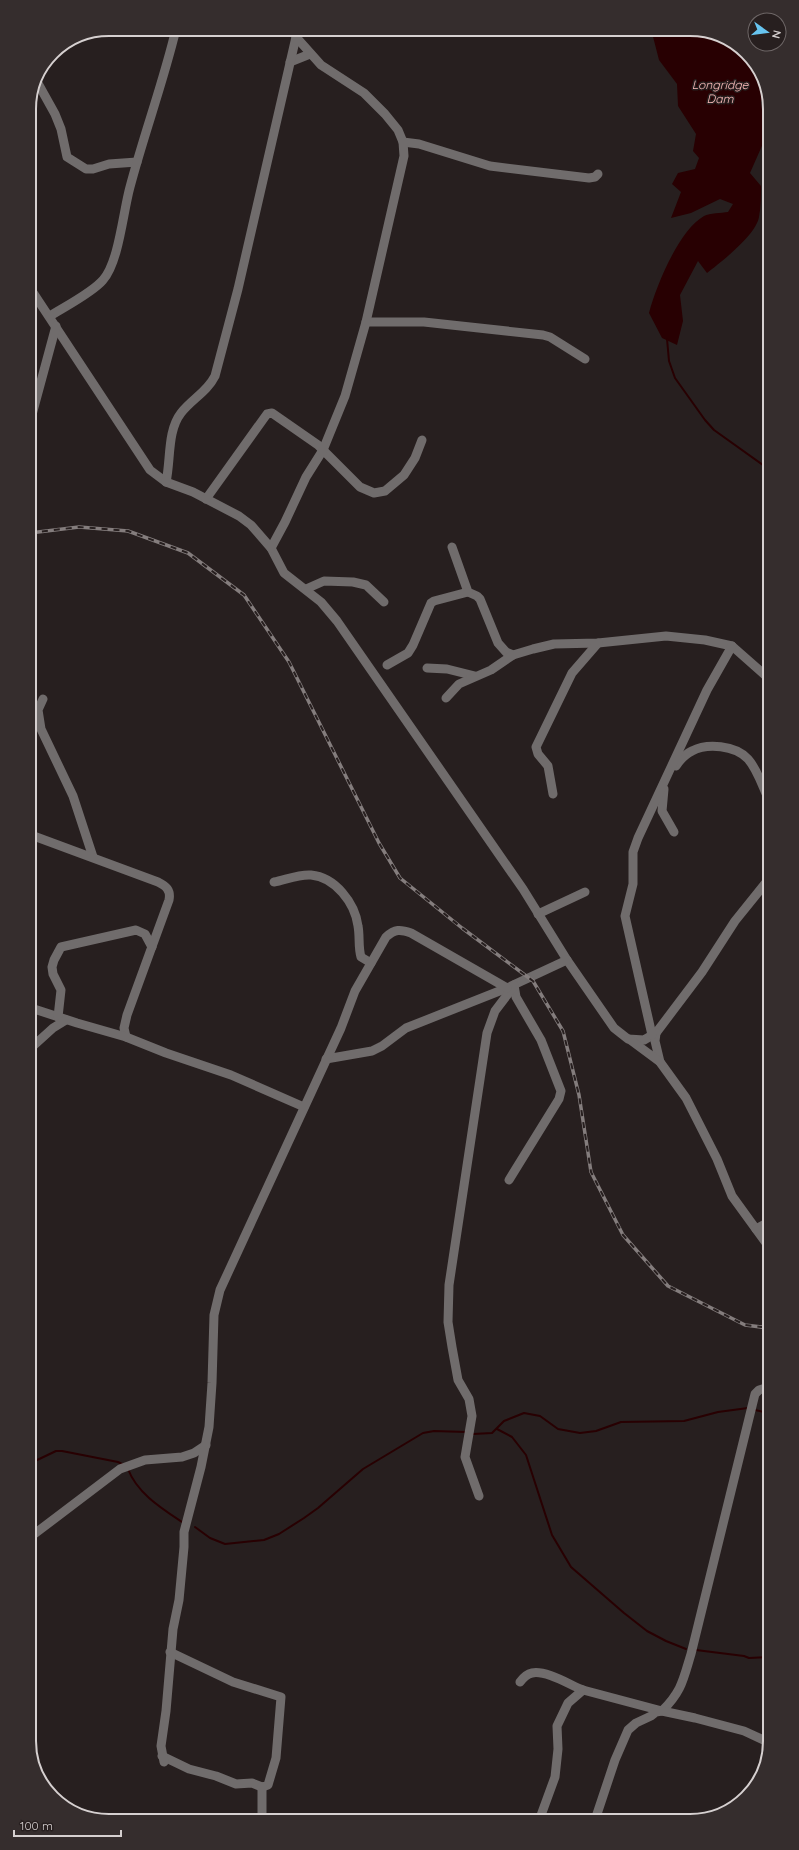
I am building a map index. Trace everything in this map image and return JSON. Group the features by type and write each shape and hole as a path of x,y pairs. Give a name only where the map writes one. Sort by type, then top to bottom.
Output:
{"street":[{"path":"50,316 95,287 103,280 109,271 118,241 137,162 166,70 174,36"},
{"path":"166,482 172,436 176,424 181,413 210,385 214,376 238,289 290,62 294,36"},
{"path":"271,548 306,477 323,450 345,396 366,322 404,156 403,142 398,130 375,103 321,65 310,54 297,36"},
{"path":"290,62 310,54"},
{"path":"40,86 55,114 61,129 67,157 86,169 93,169 109,164 137,162"},
{"path":"403,142 419,144 490,166 506,169 589,178 595,177 598,174"},
{"path":"36,296 150,470 166,482 206,499 251,524 271,548 284,573 321,602 337,621 523,889 567,960 614,1028 660,1062 692,1107 717,1159 732,1196 763,1238"},
{"path":"366,322 424,322 543,335 550,337 585,359"},
{"path":"36,400 56,326"},
{"path":"206,499 267,414 272,413 323,450 360,487 366,490 381,493 404,475 411,467 422,440"},
{"path":"452,547 468,592"},
{"path":"306,589 324,581 353,582 366,585 384,602"},
{"path":"388,665 408,653 431,603 468,592 480,598 501,648 513,655"},
{"path":"446,698 459,684 491,670 513,655 554,644 598,643 666,636 706,640 732,646 763,673"},
{"path":"552,794 548,766 538,754 536,747 572,673 598,643"},
{"path":"660,1062 625,916 633,884 633,852 706,690 732,646"},
{"path":"427,668 446,669 475,676"},
{"path":"43,699 38,710 41,729 73,796 93,857"},
{"path":"674,832 662,811 664,789 673,769 684,756 692,750 717,746 734,750 747,758 755,769 763,787"},
{"path":"36,837 158,882 168,889 170,894 169,900 127,1015 124,1028 126,1037"},
{"path":"274,882 311,875 322,878 344,894 351,904 358,925 361,957 371,963"},
{"path":"628,1039 644,1040 654,1034 702,972 735,921 763,886"},
{"path":"538,914 586,892"},
{"path":"36,1043 62,1019 61,990 53,974 52,967 61,947 136,930 146,934 152,947"},
{"path":"170,1652 232,1682 281,1697 276,1758 268,1784 262,1787 252,1783 236,1784 216,1776 189,1769 163,1759 161,1746 166,1712 170,1652 179,1600 184,1532 206,1445 212,1383 214,1315 220,1290 341,1028 355,991 386,937 394,931 401,930 412,933 512,986 516,997 541,1040 561,1091 559,1099 509,1180"},
{"path":"326,1059 372,1051 382,1046 406,1028 512,986 567,960"},
{"path":"479,1496 464,1456 472,1416 469,1399 458,1380 448,1322 448,1285 488,1033 495,1011 512,986"},
{"path":"36,1010 62,1019 126,1037 166,1053 249,1082 304,1107"},
{"path":"756,1228 763,1225"},
{"path":"597,1814 612,1769 628,1730 636,1723 656,1712 662,1711 675,1698 680,1690 691,1654 756,1394 759,1390 763,1389"},
{"path":"36,1533 120,1469 145,1460 182,1457 206,1445"},
{"path":"520,1682 525,1676 531,1673 548,1675 583,1690 744,1731 763,1740"},
{"path":"541,1814 555,1777 558,1749 557,1726 568,1703 583,1690"},
{"path":"262,1787 262,1814"}],"water":[{"name":"Longridge Dam","path":"653,36 695,36 709,38 727,46 742,57 756,77 762,95 763,144 750,173 761,186 761,205 759,217 752,232 745,240 707,273 698,261 680,295 683,321 677,345 662,338 649,313 657,288 677,246 695,223 706,215 728,212 733,204 720,199 691,213 671,218 681,192 672,184 678,173 695,169 699,158 693,151 696,134 678,106 677,84 659,60"}],"waterway":[{"path":"667,339 669,361 675,378 705,420 714,430 763,465"},
{"path":"473,1434 492,1433 504,1421 524,1413 540,1416 558,1429 580,1433 596,1431 621,1422 684,1421 718,1412 748,1408"},
{"path":"755,1410 763,1412"},
{"path":"497,1429 512,1437 526,1455 552,1535 571,1567 647,1631 686,1649"},
{"path":"195,1527 210,1538 225,1544 264,1540 279,1534 304,1518 318,1508 363,1469 423,1433 434,1431 466,1432"},
{"path":"36,1461 56,1451 62,1451 118,1462 124,1465"},
{"path":"128,1469 137,1485 150,1499 182,1522"},
{"path":"696,1650 744,1656 749,1658 763,1657"}],"railway":[{"path":"36,532 79,527 128,531 188,553 244,595 289,662 379,843 400,878 462,928 533,981 563,1031 579,1095 591,1172 623,1235 668,1286 745,1325 763,1327"}]}
